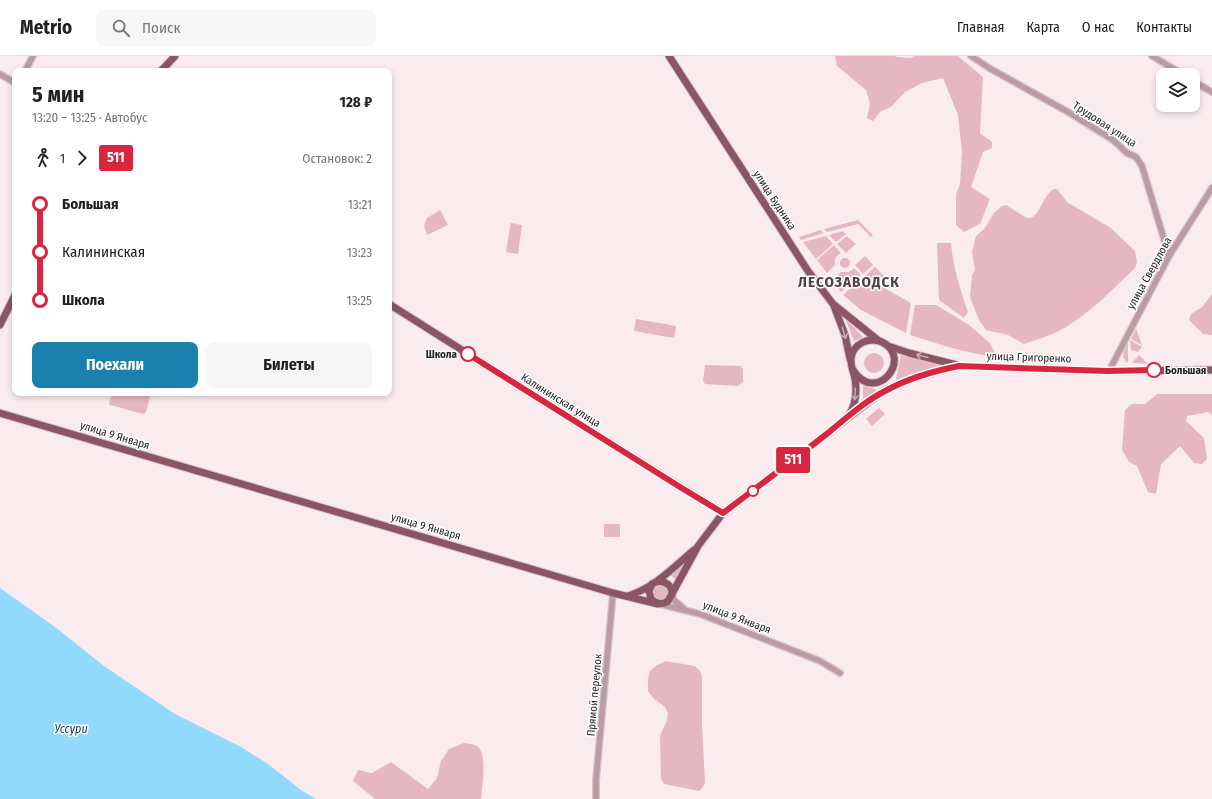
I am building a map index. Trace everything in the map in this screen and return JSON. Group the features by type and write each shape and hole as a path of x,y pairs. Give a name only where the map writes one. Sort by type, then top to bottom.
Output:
{"main road":[{"path":"164,68 175,56"},
{"name":"улица Будника","path":"670,56 808,271 833,304 883,343 909,353 959,366"},
{"path":"0,324 12,301"},
{"path":"833,304 843,329 856,385 852,410 848,417"},
{"name":"Калининская улица","path":"392,306 723,513"},
{"path":"851,362 851,356 854,350 859,344 865,341 872,340 883,343 891,350 894,356 894,364 888,376 882,381 879,394"},
{"name":"улица Григоренко","path":"698,546 723,513 879,394 902,382 959,366 1108,371 1212,370"},
{"path":"853,370 856,376 869,383 882,381 902,382"},
{"name":"улица 9 Января","path":"0,413 613,593 658,604"},
{"path":"628,596 642,591 654,583 698,546"},
{"path":"672,594 669,584 662,581 654,583 649,591 649,595 654,602 658,604 668,601 672,594 698,546"}],"street":[{"path":"27,68 33,56"},
{"name":"Трудовая улица","path":"971,56 988,68 1068,112 1113,140 1127,153 1136,156 1142,166 1169,256"},
{"path":"1152,56 1172,68"},
{"path":"0,74 12,81"},
{"path":"1200,85 1212,92"},
{"name":"улица Свердлова","path":"1108,371 1169,256 1212,188"},
{"name":"Прямой переулок","path":"596,799 596,780 613,593"},
{"path":"672,594 674,600 685,609"},
{"name":"улица 9 Января","path":"658,604 685,609 820,661 840,673"}],"shaded area":[{"path":"835,56 895,56 911,58 914,56 958,56 983,77 980,133 992,142 992,148 983,152 971,187 990,199 980,224 964,232 956,225 956,194 960,184 962,152 958,115 943,78 922,83 905,92 891,107 881,111 873,121 867,118 870,104 866,90 837,66"},
{"path":"1054,189 1057,189 1067,202 1111,228 1135,251 1137,262 1135,268 1080,318 1059,331 1024,344 1008,335 986,330 979,320 970,297 972,275 975,270 972,252 976,236 984,229 994,213 1002,206 1006,205 1027,218 1031,218 1038,212 1047,195"},
{"path":"440,210 448,225 427,235 424,226 427,218"},
{"path":"858,220 873,235 871,237 858,224 827,232 824,229"},
{"path":"511,223 522,225 518,254 506,252"},
{"path":"821,230 824,233 801,240 799,237"},
{"path":"843,231 846,234 836,242 829,235"},
{"path":"826,236 833,244 816,259 803,242"},
{"path":"847,236 856,244 846,253 837,244"},
{"path":"937,243 951,243 957,278 968,312 964,318 939,300"},
{"path":"834,245 841,253 836,258 835,265 827,273 817,260"},
{"path":"865,256 873,265 863,274 855,265"},
{"path":"845,258 850,263 845,268 840,263"},
{"path":"875,267 884,276 886,289 911,303 906,333 861,310 843,295"},
{"path":"854,268 861,275 841,292 832,280 841,272 849,272"},
{"path":"1212,294 1212,335 1203,334 1189,320 1191,314 1202,307"},
{"path":"915,305 936,305 969,325 990,343 997,357 964,351 910,335"},
{"path":"845,318 863,337 854,341"},
{"path":"636,319 676,326 674,338 634,331"},
{"path":"1136,329 1142,345 1131,339"},
{"path":"1130,340 1142,347 1138,352 1131,350"},
{"path":"1128,343 1128,363 1123,357 1124,349"},
{"path":"874,353 881,356 884,363 881,370 874,373 867,370 864,363 867,356"},
{"path":"901,355 948,367 896,380"},
{"path":"1139,355 1148,364 1132,363"},
{"path":"705,365 741,366 743,369 743,382 738,386 705,384 703,381"},
{"path":"863,385 879,391 863,403"},
{"path":"1157,394 1212,394 1212,415 1208,412 1187,416 1186,421 1204,438 1207,459 1202,464 1194,463 1180,446 1161,464 1156,494 1148,492 1137,466 1129,462 1122,450 1125,410 1132,404 1145,404"},
{"path":"111,396 150,397 146,412 143,414 110,405 109,403"},
{"path":"879,408 885,414 872,426 866,419"},
{"path":"604,524 620,524 620,537 604,537"},
{"path":"689,560 676,580 670,575"},
{"path":"660,584 667,589 668,592 663,599 660,600 653,595 652,592 657,585"},
{"path":"666,661 695,666 700,671 702,677 702,723 705,783 699,791 664,784 661,779 660,736 667,720 668,713 665,707 652,697 648,691 648,678 650,671 657,665"},
{"path":"464,743 477,746 482,756 484,771 481,799 375,799 353,781 358,770 372,773 391,762 428,789 437,778 441,761 449,749"}],"water":[{"name":"Уссури","path":"0,588 55,627 104,666 175,714 241,747 268,764 301,790 316,799 0,799"}],"bus line":[{"name":"511","path":"468,354 723,513 882,392 902,382 959,366 1108,371 1154,370"}],"place":[{"name":"Школа","path":"468,354"},
{"name":"Большая","path":"1154,370"}],"district":[{"name":"ЛЕСОЗАВОДСК","path":"849,282"}]}
